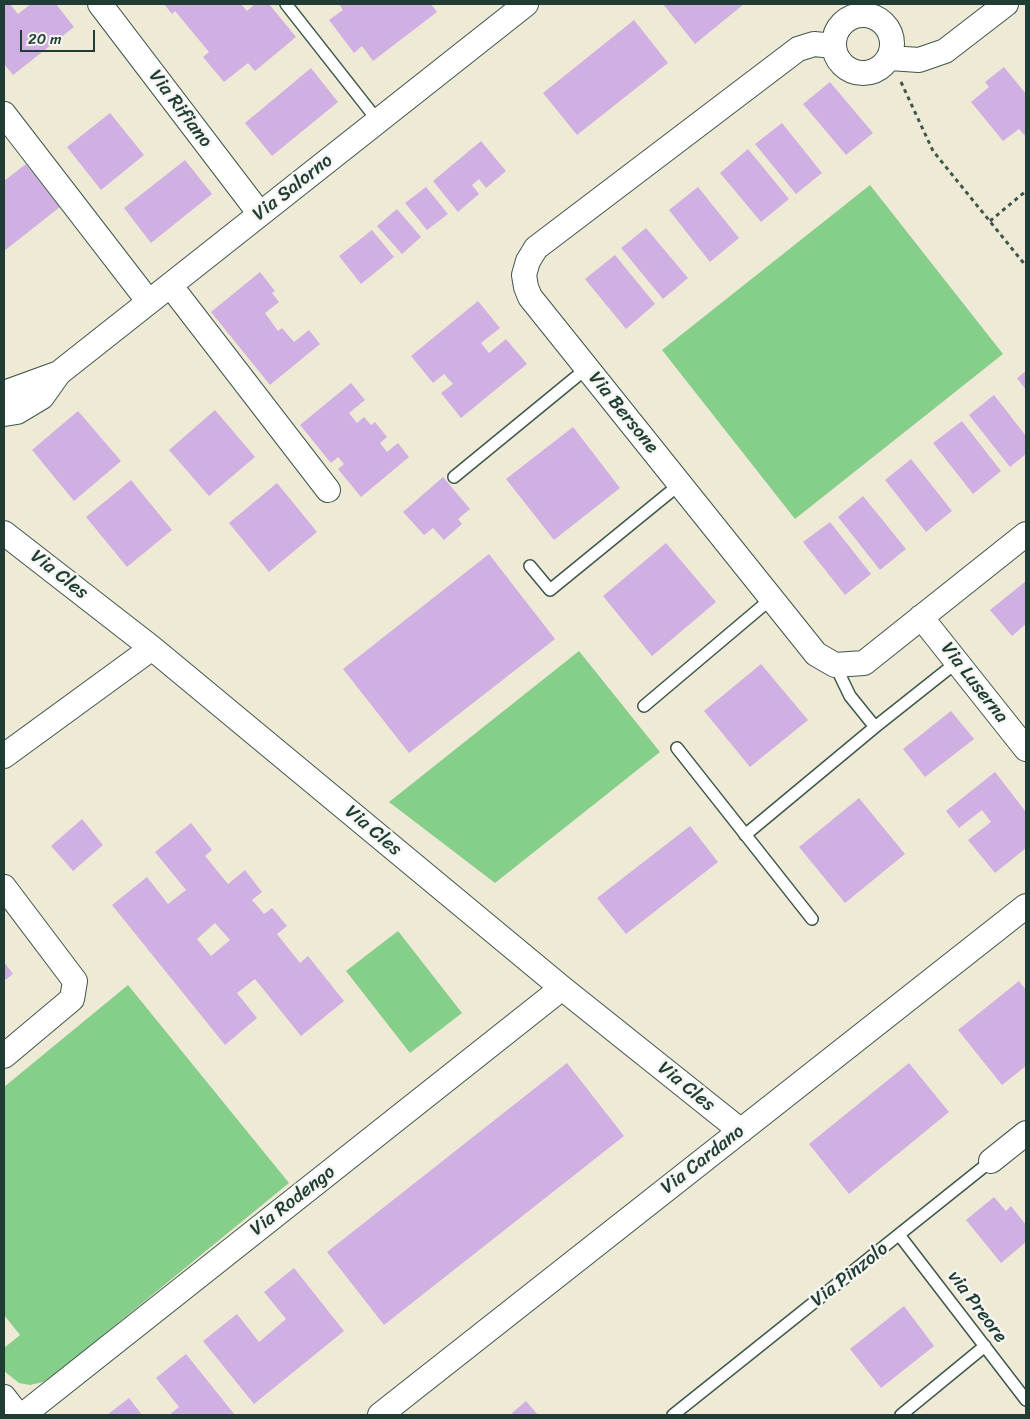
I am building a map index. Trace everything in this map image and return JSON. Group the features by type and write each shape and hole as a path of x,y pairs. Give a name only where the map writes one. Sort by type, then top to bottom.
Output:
{"street":[{"name":"Via Rifiano","path":"100,4 260,214"},
{"name":"Via Salorno","path":"4,414 22,409 42,397 59,373 526,4"},
{"path":"890,58 919,60 945,51 1006,4"},
{"path":"845,12 866,15 883,22 893,39 890,58 876,71 857,73 848,70 841,63 836,55 834,46 837,31 845,12"},
{"name":"Via Bersone","path":"834,46 814,44 798,49 536,248 528,261 524,275 530,297 816,654 835,665"},
{"path":"4,114 149,302"},
{"path":"170,285 328,490"},
{"name":"Via Salorno","path":"4,393 59,373"},
{"name":"Via Cles","path":"4,533 152,648 562,988 741,1130"},
{"path":"835,665 864,663 1026,534"},
{"name":"Via Luserna","path":"921,617 1026,749"},
{"path":"4,756 152,648"},
{"path":"4,887 74,981 72,999 4,1056"},
{"name":"Via Cardano","path":"380,1415 1026,906"},
{"name":"Via Rodengo","path":"23,1415 562,988"},
{"name":"Via Pinzolo","path":"992,1161 1026,1133"},
{"path":"4,1397 18,1415"}],"lane":[{"path":"286,4 378,121"},
{"path":"454,477 587,368"},
{"path":"530,566 550,590 680,484"},
{"path":"644,706 772,598"},
{"path":"745,835 957,662"},
{"path":"835,665 850,696 875,727"},
{"path":"677,748 812,919"},
{"name":"Via Pinzolo","path":"672,1415 900,1236 992,1161"},
{"name":"via Preore","path":"900,1236 1026,1400"},
{"path":"901,1415 985,1346"}],"path":[{"path":"890,58 933,151 1026,266"},
{"path":"990,221 1026,191"}],"green space":[{"path":"870,185 1003,354 795,519 662,350"},
{"path":"579,651 660,752 495,883 389,802"},
{"path":"398,931 462,1013 410,1053 346,971"},
{"path":"128,985 289,1183 58,1372 43,1382 30,1385 19,1383 4,1371 4,1348 20,1335 4,1315 4,1087"}],"building":[{"path":"4,4 10,4 18,14 31,4 56,4 74,27 13,75 4,64"},
{"path":"164,4 241,4 247,11 255,4 269,4 296,37 255,71 248,63 224,82 203,57 209,52 175,11 172,14"},
{"path":"339,4 431,4 437,12 373,61 362,46 354,53 329,20 343,10"},
{"path":"663,4 744,4 695,44"},
{"path":"634,20 668,63 577,135 543,93"},
{"path":"1004,67 1026,94 1026,137 1019,129 1003,141 971,102 989,87 985,82"},
{"path":"311,68 338,102 272,156 245,123"},
{"path":"830,82 873,133 846,155 803,104"},
{"path":"110,113 144,155 101,190 67,147"},
{"path":"782,123 822,173 796,194 755,144"},
{"path":"481,141 506,171 486,188 479,179 472,185 479,194 458,212 433,181"},
{"path":"748,149 789,199 761,222 720,173"},
{"path":"185,160 212,194 151,243 124,208"},
{"path":"26,164 60,207 4,251 4,181"},
{"path":"426,187 448,214 427,230 405,203"},
{"path":"698,187 739,238 710,262 669,210"},
{"path":"397,209 421,237 402,254 377,226"},
{"path":"646,228 688,278 663,299 621,248"},
{"path":"372,230 394,257 361,284 339,256"},
{"path":"615,255 655,304 626,329 585,279"},
{"path":"260,272 275,291 272,293 279,302 265,313 278,331 282,328 294,342 309,330 320,344 270,385 211,312"},
{"path":"478,301 500,328 481,343 489,353 506,339 527,364 461,418 441,393 453,384 444,374 433,383 411,356"},
{"path":"1026,371 1026,390 1017,378"},
{"path":"351,383 365,400 349,413 357,423 364,417 371,425 375,422 387,437 380,443 387,452 398,443 409,457 361,497 338,469 344,464 338,457 331,463 300,425"},
{"path":"994,395 1026,436 1026,454 1010,467 969,415"},
{"path":"215,410 255,457 209,496 169,450"},
{"path":"78,411 121,461 74,501 32,450"},
{"path":"962,421 1001,471 973,494 933,443"},
{"path":"573,427 620,488 554,540 506,479"},
{"path":"911,459 952,511 926,532 885,480"},
{"path":"443,477 470,509 458,519 462,524 444,540 433,528 424,535 403,512"},
{"path":"131,480 172,530 127,567 86,517"},
{"path":"277,483 317,532 269,572 229,523"},
{"path":"863,496 906,549 880,570 838,517"},
{"path":"830,522 871,574 845,595 803,542"},
{"path":"666,543 716,602 652,656 603,596"},
{"path":"489,554 555,639 409,753 343,669"},
{"path":"1026,581 1026,624 1012,636 990,610"},
{"path":"761,664 808,720 750,767 704,711"},
{"path":"951,711 974,739 925,777 903,749"},
{"path":"995,772 1026,812 1026,848 995,873 968,840 991,822 982,810 959,828 946,811"},
{"path":"859,798 905,854 845,903 799,847"},
{"path":"82,819 103,845 73,871 51,846"},
{"path":"191,823 212,850 205,856 228,884 245,870 262,892 252,900 264,914 272,908 287,926 277,934 300,963 308,956 344,1001 301,1036 255,979 237,993 257,1018 225,1045 112,905 147,877 168,904 186,890 155,852","holes":["215,923 230,940 211,956 197,939"]},
{"path":"690,826 718,862 626,934 597,898"},
{"path":"4,962 13,974 4,981"},
{"path":"1019,981 1026,990 1026,1066 1002,1085 958,1030"},
{"path":"567,1063 624,1136 384,1325 327,1252"},
{"path":"909,1063 949,1112 849,1194 809,1144"},
{"path":"994,1197 1006,1211 1011,1206 1026,1225 1026,1242 1001,1263 966,1220"},
{"path":"294,1268 344,1331 254,1404 203,1341 237,1314 259,1342 286,1319 264,1292"},
{"path":"904,1306 934,1346 881,1388 850,1349"},
{"path":"186,1354 235,1415 169,1415 179,1407 156,1378"},
{"path":"129,1398 142,1415 107,1415"},
{"path":"526,1401 538,1415 514,1415 512,1413"}]}
